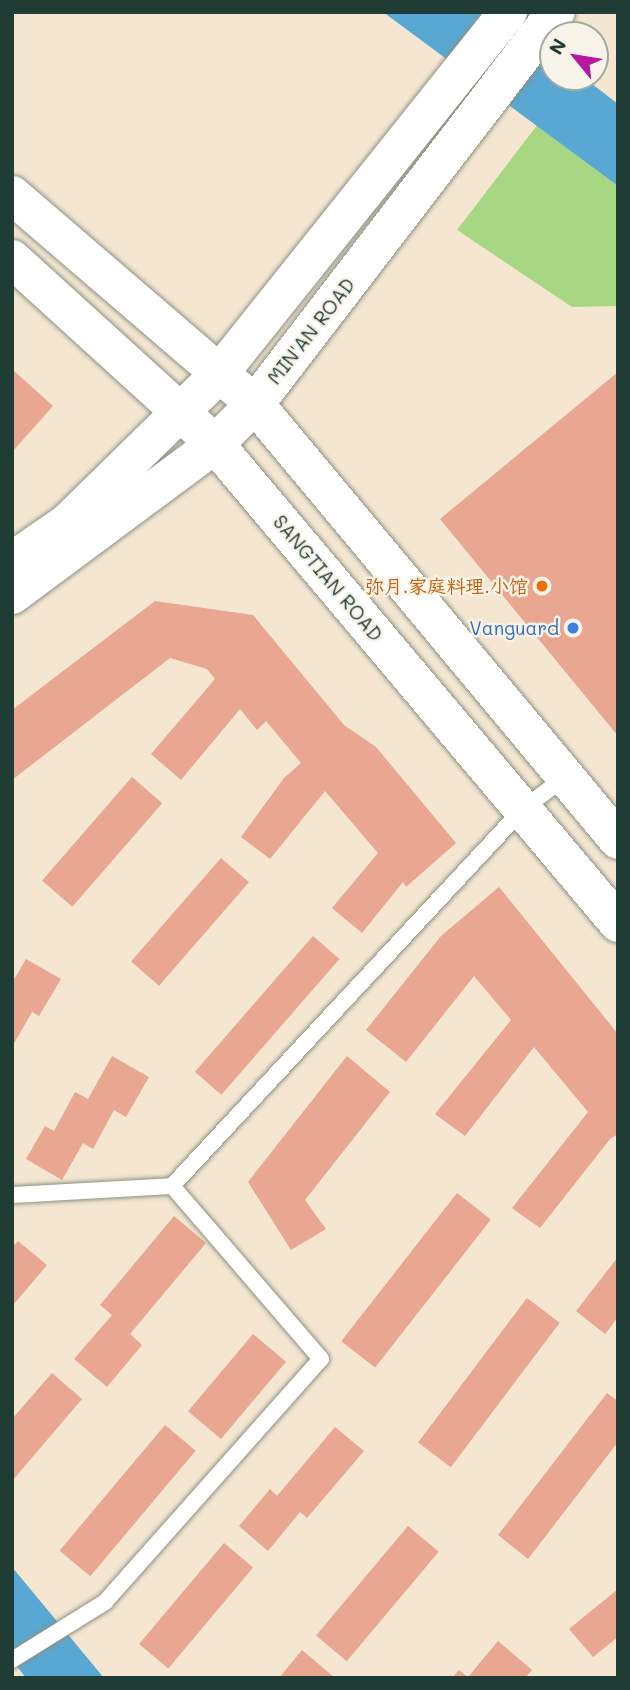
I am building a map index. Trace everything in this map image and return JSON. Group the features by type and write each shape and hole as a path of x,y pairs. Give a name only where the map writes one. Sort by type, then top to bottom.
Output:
{"main road":[{"path":"12,562 67,523 219,374 508,12"},
{"name":"MIN'AN ROAD","path":"12,595 215,444 254,404 556,12"},
{"path":"12,195 254,404 618,840"},
{"name":"SANGTIAN ROAD","path":"12,259 215,444 618,923"}],"lane":[{"path":"12,1195 172,1186 523,809 565,777"},
{"path":"12,1660 105,1602 321,1359 172,1186"}],"green space":[{"path":"538,124 618,186 618,306 572,307 457,230"}],"water":[{"path":"383,12 493,12 539,45 539,91 601,91 618,104 618,186"},
{"path":"12,1567 104,1678 26,1678 12,1660"}],"building":[{"path":"12,369 53,406 12,452"},
{"name":"Vanguard","path":"618,372 618,736 440,519"},
{"path":"155,601 253,615 344,725 376,747 456,843 406,887 403,882 362,933 332,908 378,853 325,791 270,859 241,837 284,778 301,763 266,721 257,730 240,709 181,780 151,754 215,679 207,669 170,658 12,780 12,710"},
{"path":"132,777 162,803 72,907 42,880"},
{"path":"221,858 249,882 159,986 131,961"},
{"path":"499,887 618,1034 618,1134 610,1139 540,1228 512,1208 588,1112 534,1047 465,1136 435,1114 511,1020 474,976 406,1062 366,1030 441,936"},
{"path":"313,936 339,959 221,1095 195,1072"},
{"path":"26,959 61,979 39,1016 32,1012 12,1047 12,983"},
{"path":"112,1056 149,1077 126,1117 114,1110 93,1149 83,1143 62,1180 26,1159 45,1126 54,1131 75,1092 88,1099"},
{"path":"347,1056 390,1092 305,1200 326,1229 291,1250 248,1182"},
{"path":"457,1193 491,1219 375,1368 341,1341"},
{"path":"174,1216 206,1243 130,1334 142,1345 107,1387 74,1359 112,1315 100,1305"},
{"path":"18,1241 47,1265 14,1304 12,1247"},
{"path":"618,1257 618,1317 605,1334 576,1311"},
{"path":"527,1298 560,1323 451,1467 418,1443"},
{"path":"253,1334 286,1362 221,1439 188,1411"},
{"path":"52,1373 82,1399 12,1481 12,1419"},
{"path":"607,1393 618,1401 618,1442 528,1559 498,1535"},
{"path":"165,1425 196,1451 90,1576 60,1551"},
{"path":"335,1427 364,1451 307,1518 300,1512 268,1551 239,1526 270,1489 277,1496"},
{"path":"408,1526 439,1552 347,1661 316,1636"},
{"path":"224,1543 253,1567 168,1669 139,1644"},
{"path":"618,1589 618,1637 593,1657 569,1629"},
{"path":"498,1641 532,1670 525,1678 452,1678 459,1670 468,1677"},
{"path":"302,1650 335,1678 279,1678"}],"place":[{"name":"弥月.家庭料理.小馆","path":"542,586"},
{"name":"Vanguard","path":"573,628"}]}
